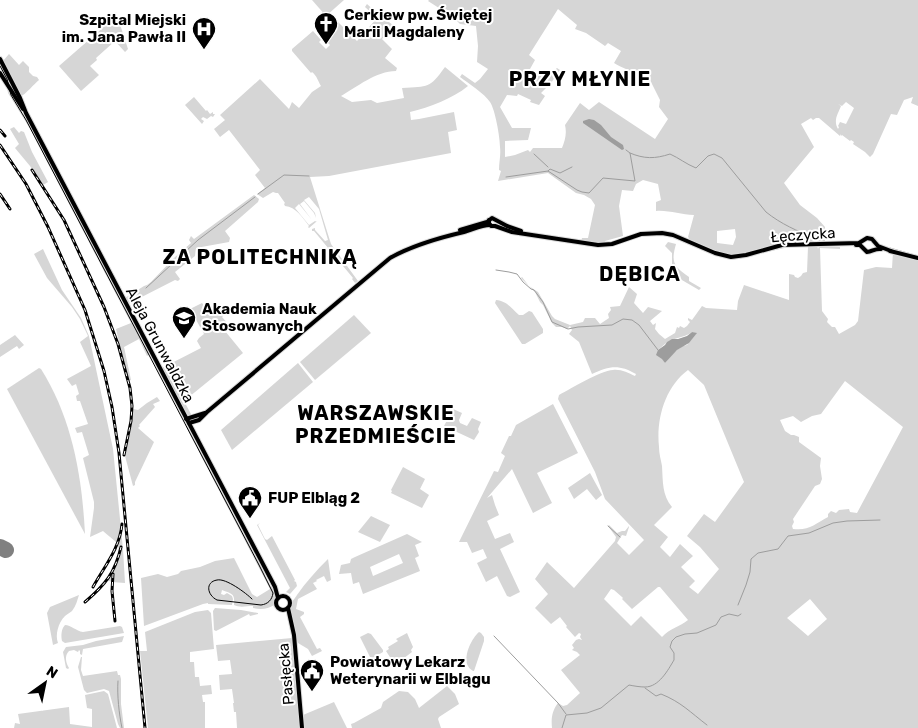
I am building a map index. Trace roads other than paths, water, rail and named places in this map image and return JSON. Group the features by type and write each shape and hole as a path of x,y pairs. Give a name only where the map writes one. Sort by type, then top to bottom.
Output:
{"main road":[{"name":"Aleja Grunwaldzka","path":"0,59 26,113 280,597"},
{"name":"Aleja Grunwaldzka","path":"0,73 26,113"},
{"name":"Łęczycka","path":"530,234 512,228 494,218 490,221 495,226 510,232 601,245 612,244 641,234 668,234 715,253 731,257 746,255 786,244 861,243 869,238 878,246 891,251"},
{"path":"495,226 496,219"},
{"path":"187,421 207,412 390,258 408,248 484,225 490,221"},
{"name":"Łęczycka","path":"847,243 860,245 867,252 876,248 918,258"},
{"path":"280,597 286,597 289,600 290,604 286,609 279,609 276,606 276,602 280,597"},
{"name":"Pasłęcka","path":"286,609 294,635 302,728"}],"waterway":[{"path":"506,177 548,171 577,190 589,193 603,178 635,181 630,153 626,150"},
{"path":"630,153 650,158 670,154 696,168 708,156 714,154 722,158 766,212 789,227 815,238"},
{"path":"534,154 548,167"},
{"path":"548,171 550,169 560,173 572,167"},
{"path":"258,194 284,175 309,176"},
{"path":"146,288 198,240 255,197"},
{"path":"773,249 782,247"},
{"path":"890,248 918,256"},
{"path":"732,259 741,258"},
{"path":"496,270 517,274 523,282 534,290 543,302 552,322 568,329 612,325 623,319 632,320 639,325 658,350"},
{"path":"738,605 750,572 751,559 758,553 778,549 788,536 809,533 833,523 880,520"},
{"path":"608,526 620,537"},
{"path":"562,728 566,715 587,713 601,708 629,685 645,687 659,681 674,660 674,653 670,647 676,637 697,633 716,625 721,617 729,614 738,616 741,614"},
{"path":"494,636 558,703 566,714"},
{"path":"118,681 118,704 122,728"},
{"path":"645,688 656,696 661,694 674,700 707,725"}],"tram line":[{"path":"0,66 7,79 11,95 26,120 273,593 272,598 266,604 261,605 217,600 209,592 211,583 221,580 236,586 252,599"}],"railway":[{"path":"0,130 5,136"},
{"path":"0,145 26,184 48,227 85,310 104,371 119,453 145,728"},
{"path":"32,170 64,220 104,307 118,344 130,388 132,406 124,455"},
{"path":"0,194 10,209"},
{"path":"93,587 115,549 122,524"},
{"path":"85,602 108,578 116,564 121,547"},
{"path":"113,574 112,591 115,621"}],"place":[{"name":"Cerkiew pw. Świętej Marii Magdaleny","path":"326,45"},
{"name":"Szpital Miejski im. Jana Pawła II","path":"204,50"},
{"name":"Akademia Nauk Stosowanych","path":"184,339"},
{"name":"FUP Elbląg 2","path":"250,519"},
{"name":"Powiatowy Lekarz Weterynarii w Elblągu","path":"312,692"}],"district":[{"name":"PRZY MŁYNIE","path":"580,79"},
{"name":"ZA POLITECHNIKĄ","path":"260,257"},
{"name":"DĘBICA","path":"640,274"},
{"name":"WARSZAWSKIE PRZEDMIEŚCIE","path":"376,424"}]}
